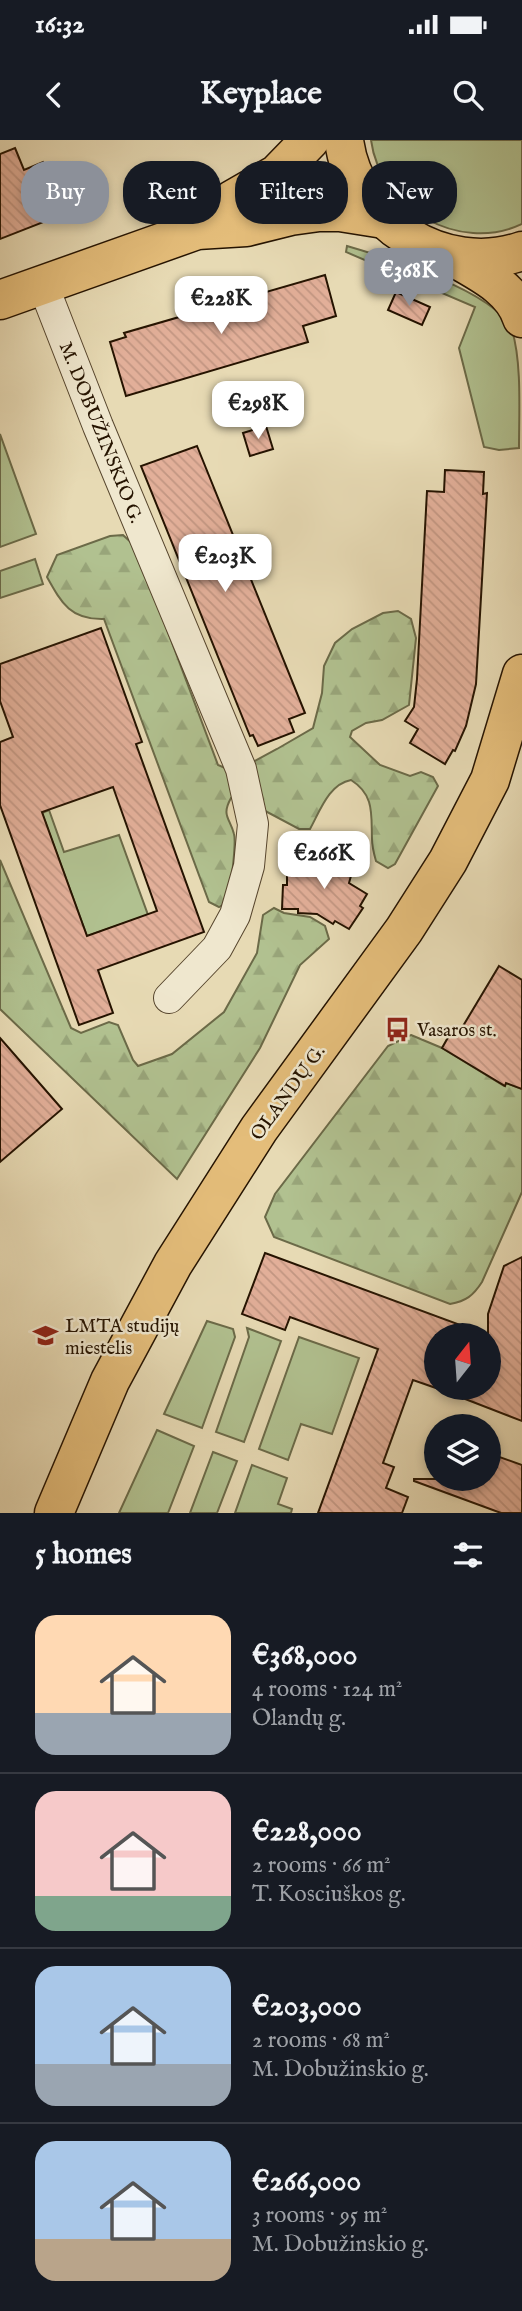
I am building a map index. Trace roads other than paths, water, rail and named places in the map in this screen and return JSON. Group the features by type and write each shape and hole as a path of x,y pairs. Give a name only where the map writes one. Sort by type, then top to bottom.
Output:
{"main road":[{"path":"197,230 232,200 278,174 310,140"},
{"path":"344,140 353,176 362,191"},
{"path":"0,300 197,230 246,227 319,212 362,216"},
{"path":"390,224 425,247 448,254 496,257 522,251"},
{"path":"448,254 498,285 511,297 522,318"},
{"name":"OLANDŲ G.","path":"54,1513 110,1381 173,1264 259,1129 404,930 448,861 490,779 522,674"}],"street":[{"name":"M. DOBUŽINSKIO G.","path":"43,285 98,426 241,769 253,824 249,866 235,915 217,948 169,998"}],"place":[{"name":"Vasaros st.","path":"397,1029"},
{"name":"LMTA studijų miestelis","path":"45,1336"}]}
